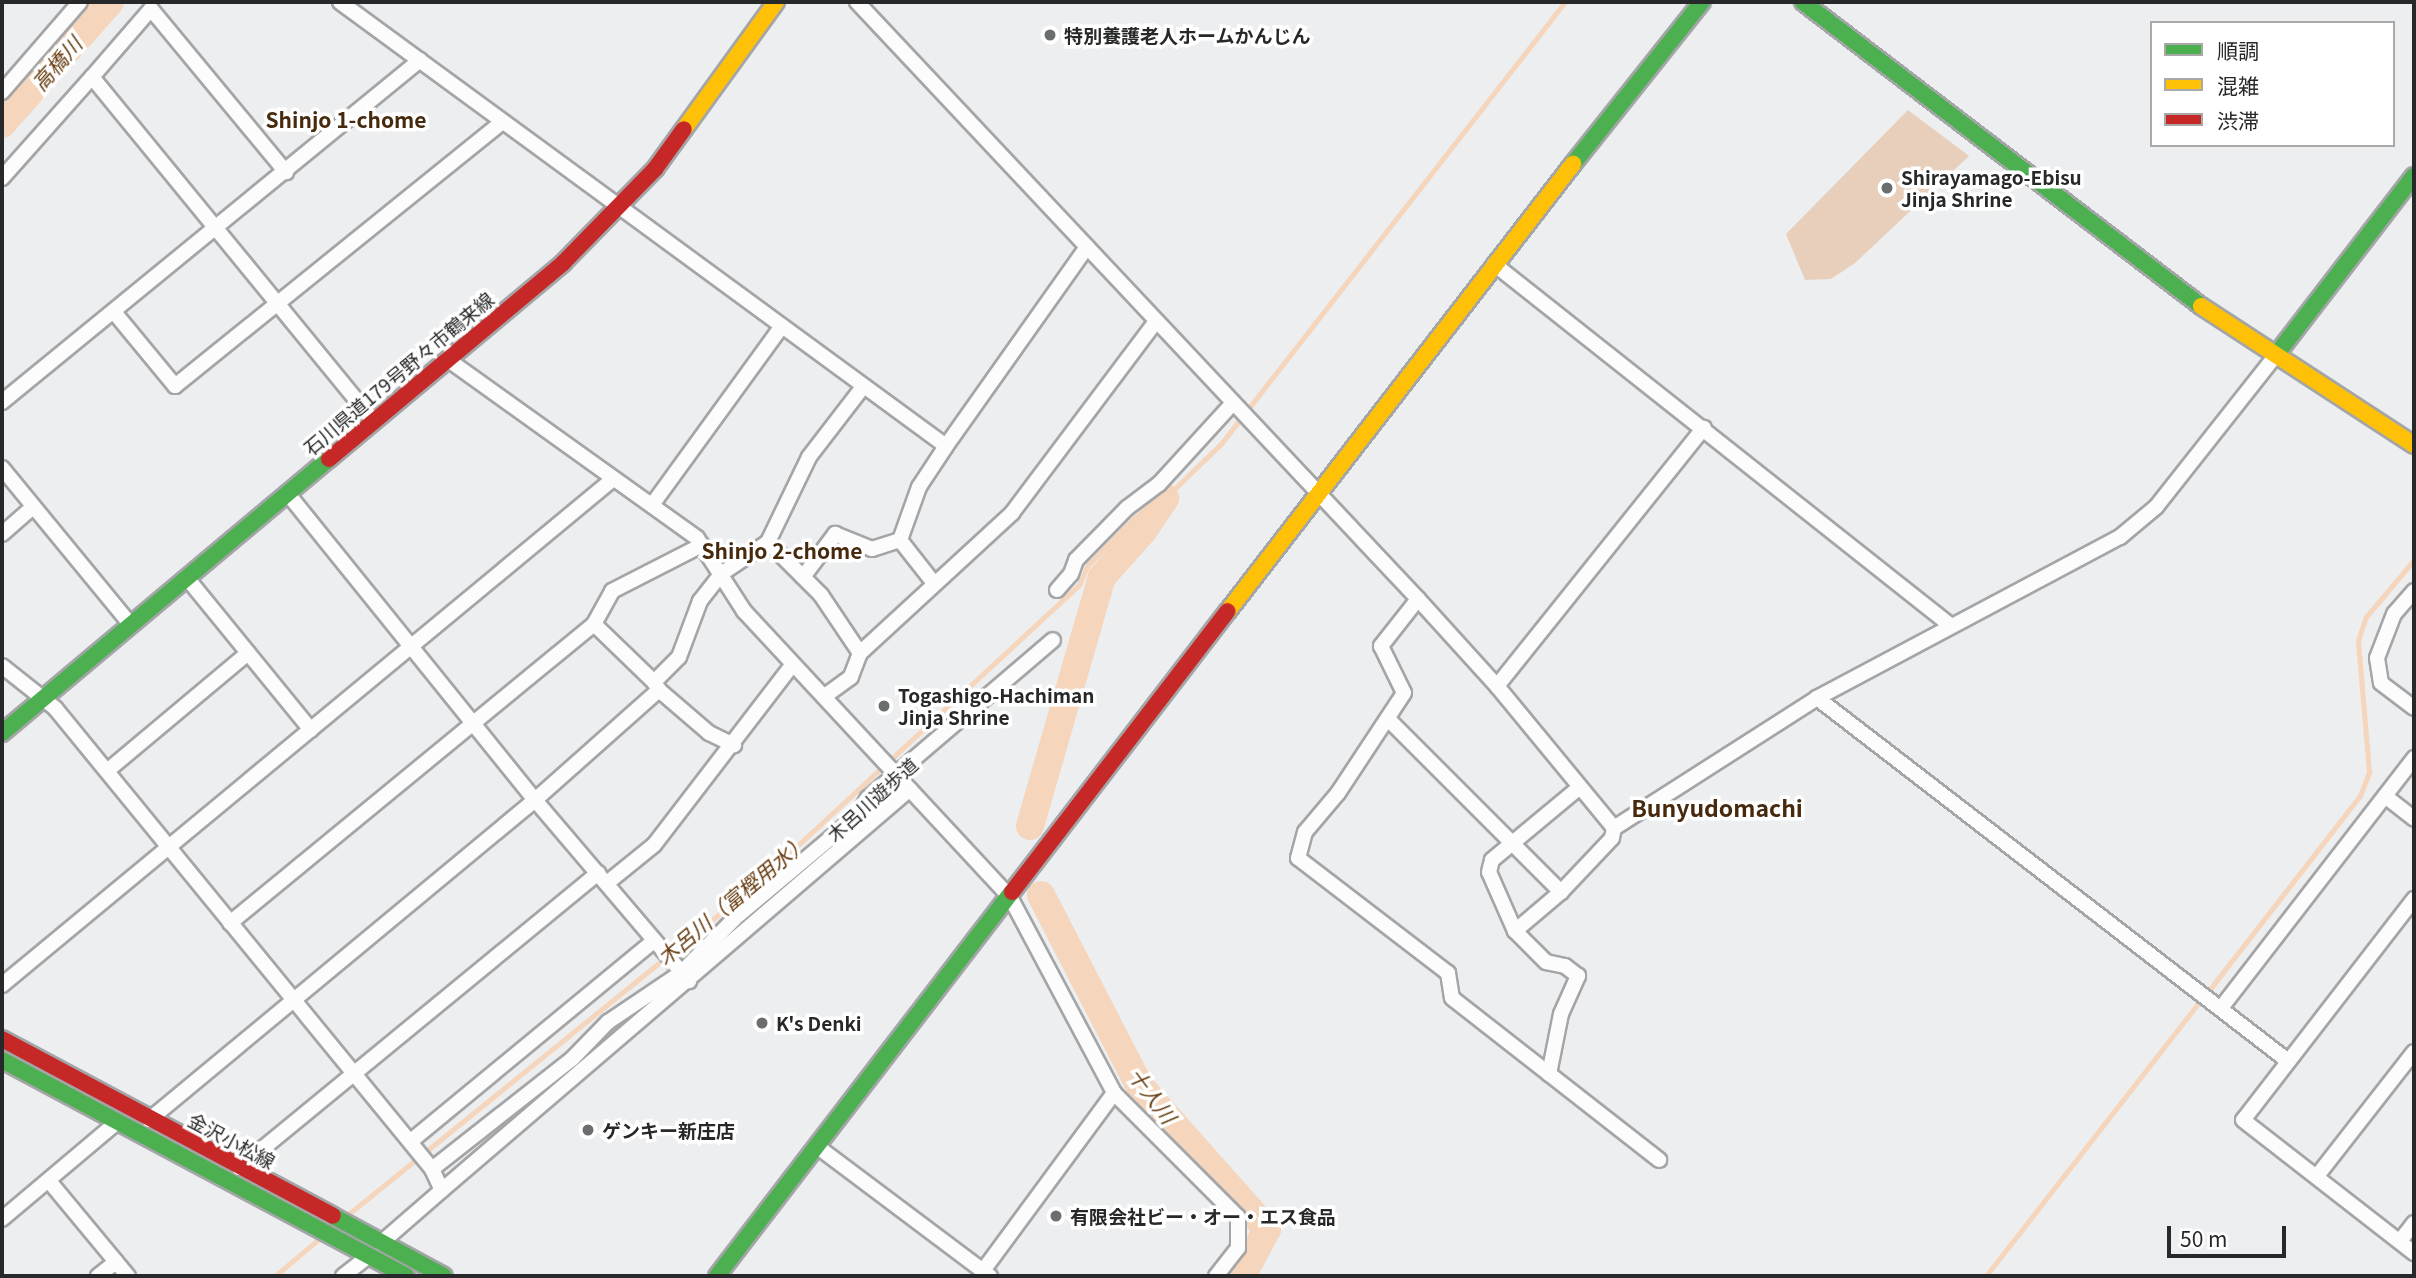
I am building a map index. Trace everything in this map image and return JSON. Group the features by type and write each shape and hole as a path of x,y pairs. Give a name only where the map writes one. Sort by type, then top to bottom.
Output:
{"street":[{"path":"4,86 80,2"},
{"path":"340,2 946,446"},
{"name":"石川県道179号野々市鶴来線","path":"2,733 563,263 655,169 776,2"},
{"path":"857,2 1087,247 1154,324 1319,494 1497,685 1614,828"},
{"path":"717,1276 1494,264 1702,2"},
{"path":"1803,2 2172,288 2414,445"},
{"path":"2,178 151,9 286,172"},
{"path":"2,402 216,231 420,60"},
{"path":"92,78 373,420"},
{"path":"114,312 175,386 502,122"},
{"path":"1515,931 1561,892 1612,838 1614,828 1817,698 2129,530 2156,507 2414,176"},
{"path":"900,540 919,487 1087,247"},
{"path":"1494,264 1950,625"},
{"path":"826,695 851,677 860,653 902,617 933,582 1012,513 1154,324"},
{"path":"652,505 782,326"},
{"path":"447,359 612,480 652,505 702,545 744,611 792,665 826,695 881,754 1010,897 1114,1093 1238,1217 1238,1248 1216,1276"},
{"path":"149,1120 534,800 657,686 679,657 700,601 721,574 768,542 809,457 863,387"},
{"path":"1057,590 1071,574 1076,560 1127,508 1159,484 1236,408"},
{"path":"1497,685 1704,428"},
{"path":"2,468 131,625"},
{"path":"2,985 612,480"},
{"path":"288,494 413,645 534,800 682,972"},
{"path":"2,534 33,507"},
{"path":"803,577 835,534 872,549 900,540"},
{"path":"900,540 933,582"},
{"path":"768,542 821,595 860,653"},
{"path":"230,923 594,624 611,591 702,545"},
{"path":"187,578 311,730"},
{"path":"2414,591 2394,614 2377,657 2381,683 2414,708"},
{"path":"1418,599 1381,646 1404,693 1338,793 1305,832 1298,858 1448,973 1452,998 1659,1160"},
{"path":"594,624 709,733 734,745"},
{"name":"木呂川遊歩道","path":"431,1167 572,1059 608,1022 682,972 734,919 858,816 868,798 896,771 1053,640"},
{"path":"107,771 248,653"},
{"path":"239,1168 353,1072 602,878 654,845 734,745 792,665"},
{"path":"2,666 32,692 45,697 414,1145 431,1167 442,1190"},
{"path":"1817,698 2288,1061"},
{"path":"1388,719 1561,892"},
{"path":"2218,1006 2414,758"},
{"path":"1549,1074 1561,1014 1578,976 1565,966 1546,962 1515,931 1489,872 1492,860 1580,787"},
{"path":"381,1243 682,972 910,789"},
{"path":"2385,796 2414,819"},
{"path":"2414,899 2243,1120 2414,1253"},
{"path":"414,1145 658,945"},
{"name":"金沢小松線","path":"2,1039 444,1276"},
{"path":"2317,1176 2414,1052"},
{"name":"金沢小松線","path":"2,1060 115,1124 407,1276"},
{"path":"818,1147 986,1274 1114,1093"},
{"path":"2,1219 115,1124"},
{"path":"48,1181 128,1276"},
{"path":"2400,1241 2414,1223"},
{"path":"343,1276 369,1256"},
{"path":"98,1276 116,1262"}],"shaded area":[{"path":"1908,110 1969,156 1855,263 1831,279 1805,280 1786,234"}],"waterway":[{"name":"高橋川","path":"2,124 110,2"},
{"name":"木呂川（富樫用水）","path":"345,1217 754,886 1079,585 1088,565 1134,518 1165,498 1221,444 1565,2"},
{"name":"十人川","path":"1030,826 1102,577 1143,531 1165,498"},
{"path":"2207,993 2360,796 2369,772 2358,641 2366,617 2414,560"},
{"name":"十人川","path":"1041,895 1139,1085 1267,1229 1242,1276"},
{"path":"1986,1276 2201,1000"},
{"name":"木呂川（富樫用水）","path":"275,1276 320,1238"}],"traffic: fast":[{"path":"1573,164 1702,2"},
{"path":"1803,2 2201,306"},
{"path":"2276,355 2414,176"},
{"path":"2,733 329,459"},
{"path":"717,1276 1012,892"},
{"path":"2,1060 406,1276"},
{"path":"333,1216 444,1276"}],"traffic: slow":[{"path":"684,129 776,2"},
{"path":"1228,611 1573,164"},
{"path":"2201,306 2414,445"}],"traffic: jam":[{"path":"329,459 563,263 655,169 684,129"},
{"path":"1012,892 1228,611"},
{"path":"2,1039 333,1216"}],"place":[{"name":"特別養護老人ホームかんじん","path":"1050,35"},
{"name":"Shirayamago-Ebisu Jinja Shrine","path":"1887,188"},
{"name":"Togashigo-Hachiman Jinja Shrine","path":"884,706"},
{"name":"K's Denki","path":"762,1023"},
{"name":"ゲンキー新庄店","path":"588,1130"},
{"name":"有限会社ビー・オー・エス食品","path":"1056,1216"}],"district":[{"name":"Shinjo 1-chome","path":"346,119"},
{"name":"Shinjo 2-chome","path":"782,550"},
{"name":"Bunyudomachi","path":"1717,807"}]}
